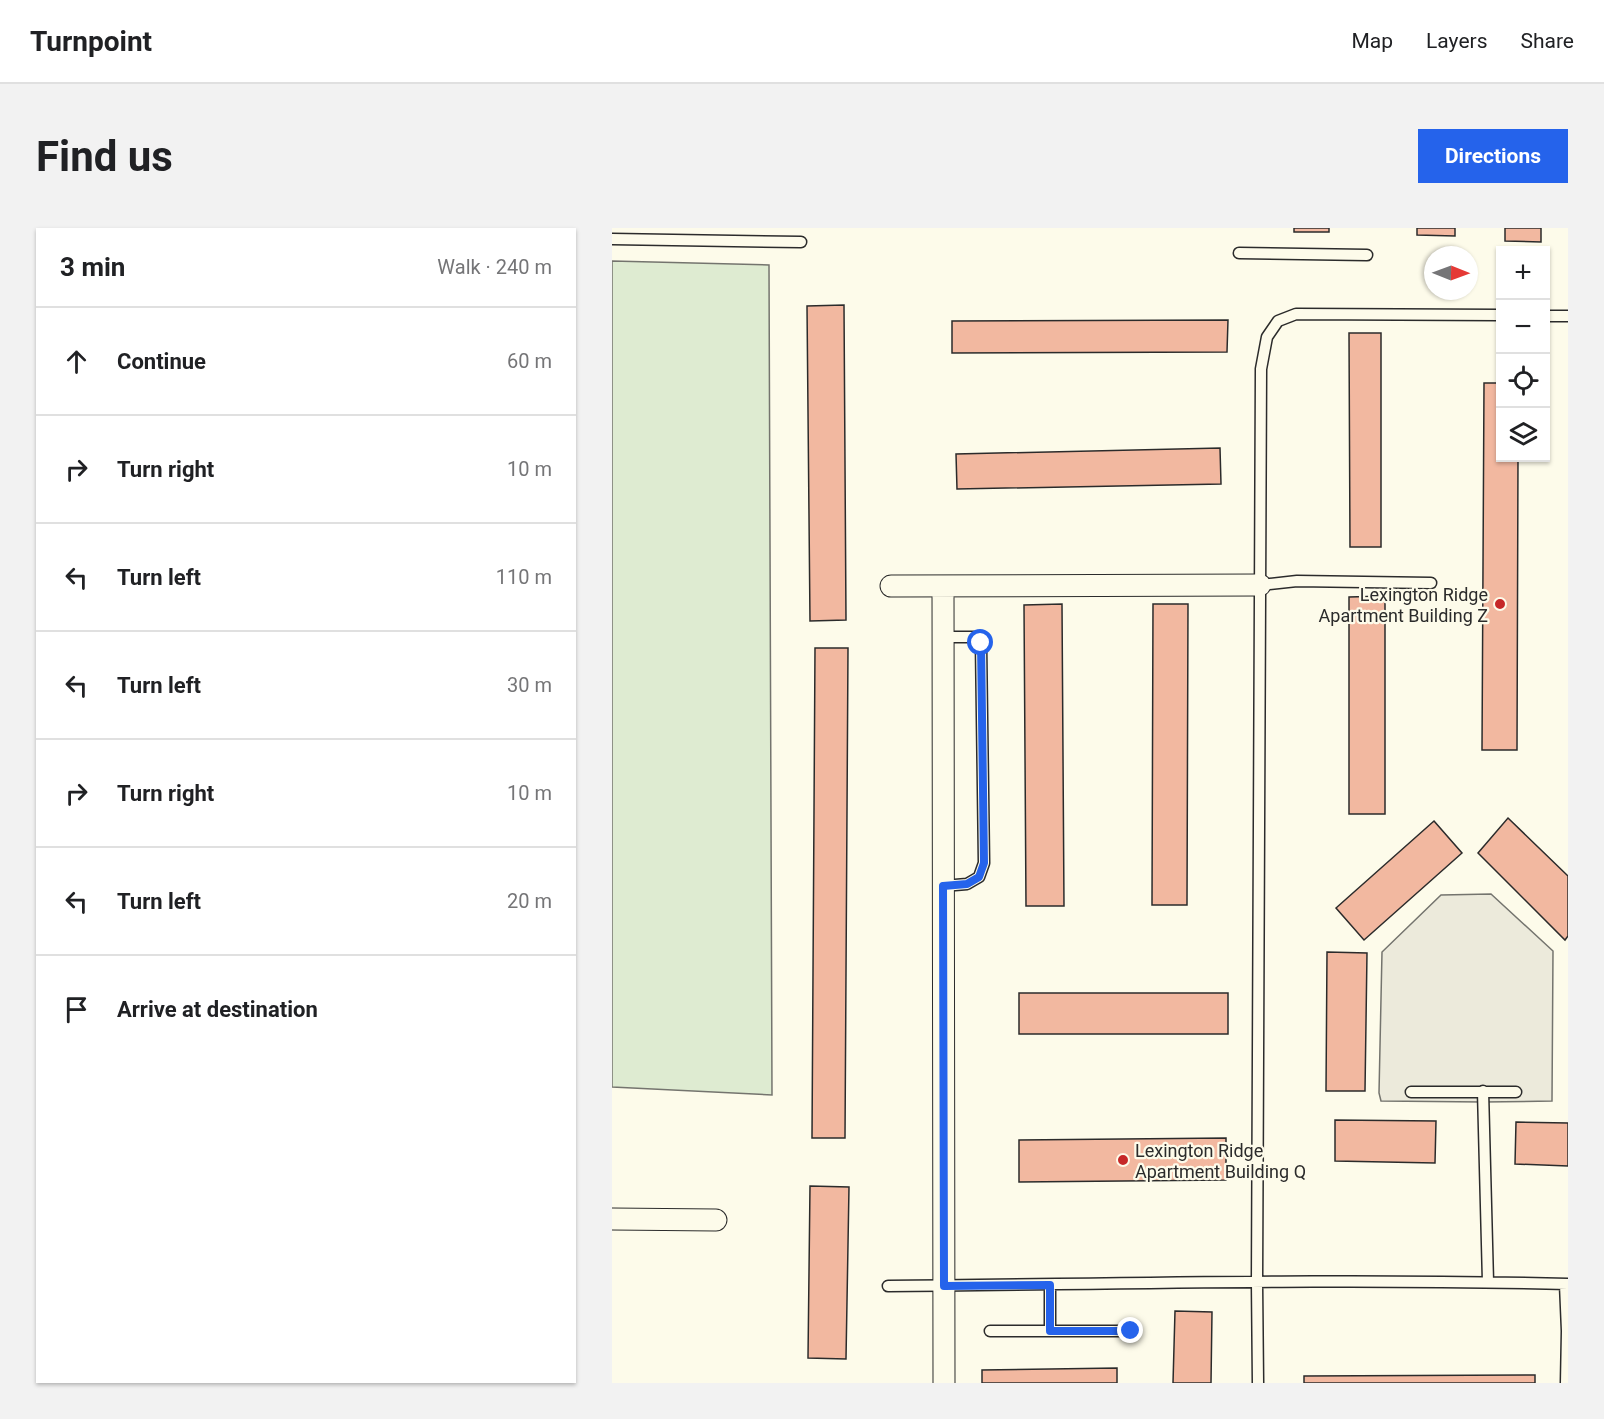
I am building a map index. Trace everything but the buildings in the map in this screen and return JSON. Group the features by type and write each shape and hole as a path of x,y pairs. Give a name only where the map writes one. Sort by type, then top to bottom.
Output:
{"street":[{"path":"891,586 1260,585"},
{"path":"943,586 944,1383"},
{"path":"612,1219 716,1220"}],"lane":[{"path":"612,239 801,242"},
{"path":"1239,253 1367,255"},
{"path":"1258,1383 1261,369 1267,337 1278,321 1296,314 1496,315"},
{"path":"1550,316 1568,316"},
{"path":"1260,585 1297,580 1431,583"},
{"path":"943,637 975,637 981,643 984,863 979,877 967,884 943,886"},
{"path":"1483,1091 1488,1282"},
{"path":"1411,1092 1516,1092"},
{"path":"888,1286 1488,1282 1567,1284 1566,1383"},
{"path":"1050,1285 1050,1331"},
{"path":"990,1331 1131,1331"}],"green space":[{"path":"612,261 769,265 772,1095 612,1087"}],"shaded area":[{"path":"1491,894 1553,951 1552,1101 1381,1101 1379,1093 1382,952 1441,895"}],"place":[{"name":"Lexington Ridge Apartment Building Z","path":"1500,604"},
{"name":"Lexington Ridge Apartment Building Q","path":"1123,1160"}],"route":[{"path":"981,643 984,863 979,877 967,884 943,886 944,1286 1050,1285 1050,1331 1131,1331"}]}
